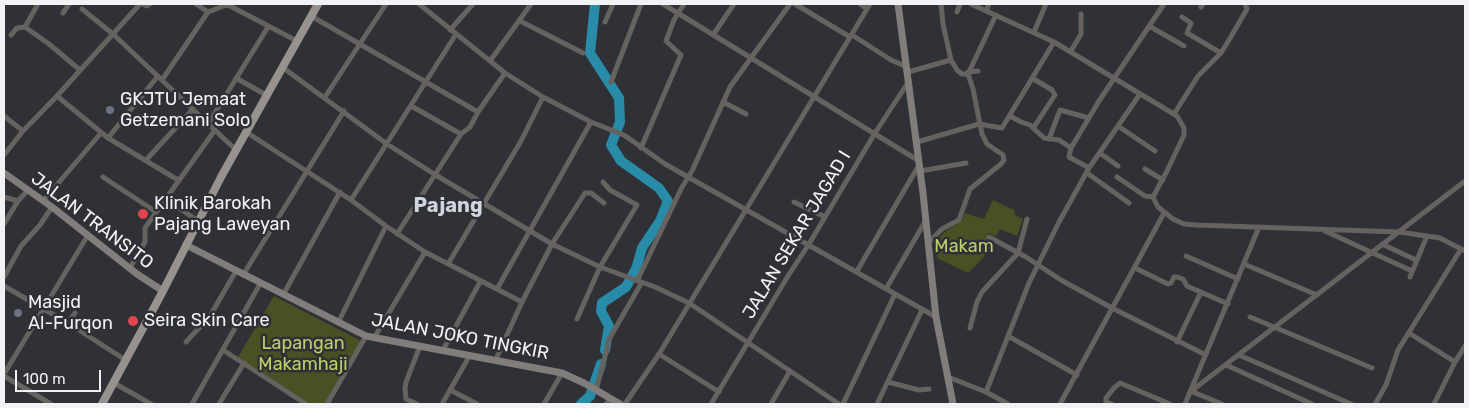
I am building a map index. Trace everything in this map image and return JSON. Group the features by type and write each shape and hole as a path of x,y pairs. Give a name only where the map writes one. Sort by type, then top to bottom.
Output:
{"main road":[{"path":"102,404 236,150 318,4"},
{"path":"898,4 920,165 936,317 953,404"},
{"name":"JALAN TRANSITO","path":"4,173 163,291"},
{"name":"JALAN JOKO TINGKIR","path":"186,245 366,336 496,359 562,373 584,383 608,401 620,404"}],"street":[{"path":"25,28 38,4"},
{"path":"63,14 69,4"},
{"path":"4,155 24,130 142,4 147,6 150,4"},
{"path":"196,4 208,12"},
{"path":"108,138 160,78 208,12 228,4 297,41"},
{"path":"325,97 386,4"},
{"path":"422,4 450,30 505,73 544,97 591,122 624,135 641,148 688,177 936,317"},
{"path":"450,30 473,4"},
{"path":"490,61 531,4"},
{"path":"605,22 613,4"},
{"path":"611,82 641,4"},
{"path":"663,4 910,154 920,165"},
{"path":"641,148 681,55 666,41 684,4"},
{"path":"713,35 734,4"},
{"path":"595,390 608,341 723,102 735,80 790,4"},
{"path":"795,4 907,69 951,60"},
{"path":"860,4 867,10"},
{"path":"625,404 659,354 870,4"},
{"path":"941,4 942,24 951,60 962,74 978,71"},
{"path":"957,12 960,4"},
{"path":"971,4 1071,51 1174,114 1183,125 1185,132 1153,197 1154,202 1164,214 1172,219 1188,225 1400,232 1444,239 1463,250 1398,350 1386,385 1375,404"},
{"path":"986,11 989,4"},
{"path":"1034,32 1046,4"},
{"path":"1128,203 1069,156 1071,148 1099,101 1164,4"},
{"path":"1174,114 1198,76 1221,53 1246,11 1247,7 1245,4"},
{"path":"82,9 113,34 236,150"},
{"path":"1071,51 1081,34 1081,14"},
{"path":"929,242 942,229 959,220 970,189 1003,161 1002,155 984,140 968,73 996,15"},
{"path":"311,16 478,112"},
{"path":"1182,17 1191,22 1187,33 1221,53"},
{"path":"520,21 583,53"},
{"path":"1149,26 1184,46"},
{"path":"208,124 268,27"},
{"path":"11,34 17,28 25,28 44,40 80,70"},
{"path":"351,200 456,34"},
{"path":"917,142 979,124 1000,129 1010,116 1054,42"},
{"path":"282,67 387,144 434,174 552,244 600,267 637,280 689,303 790,371 830,402 841,404 895,294"},
{"path":"397,234 434,174 461,134 470,127 505,73"},
{"path":"236,78 266,95"},
{"path":"1032,78 1052,90 1054,95 1034,127"},
{"name":"JALAN SEKAR JAGAD I","path":"711,404 875,133 909,81"},
{"path":"986,392 1037,265 1070,200 1140,94"},
{"path":"57,96 108,138 178,180"},
{"path":"448,264 522,141 544,97"},
{"path":"723,102 746,114"},
{"path":"411,106 461,134"},
{"path":"146,160 192,109"},
{"path":"1049,139 1060,110 1089,118"},
{"path":"243,275 344,111"},
{"path":"4,116 24,130"},
{"path":"1010,116 1034,127 1044,138 1059,140 1071,148"},
{"path":"497,290 591,122"},
{"path":"1118,126 1155,151"},
{"path":"130,268 145,242 145,228 215,130"},
{"path":"246,132 340,192 425,252 522,302"},
{"path":"43,201 101,133"},
{"path":"910,154 918,151"},
{"path":"1100,153 1118,166"},
{"path":"920,165 966,163"},
{"path":"856,271 920,165"},
{"path":"1145,169 1163,180"},
{"path":"103,176 156,212"},
{"path":"1117,177 1145,196 1153,197"},
{"path":"577,319 600,267 637,206 610,190 603,182"},
{"path":"1192,392 1465,182"},
{"path":"4,224 18,201 28,190"},
{"path":"283,295 340,192"},
{"path":"496,359 522,302 552,244 585,193 591,194 604,203"},
{"path":"4,197 18,201"},
{"path":"166,199 198,221"},
{"path":"794,202 825,217"},
{"path":"4,278 24,242 40,225 52,207"},
{"path":"1060,404 1164,214"},
{"path":"970,328 972,315 982,292 1018,253 1027,219"},
{"path":"886,289 926,220"},
{"path":"338,323 386,226"},
{"path":"1186,404 1259,227"},
{"path":"1325,231 1412,270"},
{"path":"51,404 4,375 88,235"},
{"path":"1410,277 1427,236"},
{"path":"989,237 1112,308 1206,355"},
{"path":"1384,245 1416,260"},
{"path":"374,338 425,252"},
{"path":"1186,256 1238,278"},
{"path":"1244,264 1317,296"},
{"path":"1135,268 1168,284 1171,283 1174,277 1178,277 1183,279 1187,286 1228,304"},
{"path":"186,342 210,316 236,271"},
{"path":"443,350 480,282"},
{"path":"192,404 260,284"},
{"path":"4,286 68,323 126,361"},
{"path":"1178,342 1201,292"},
{"path":"877,404 924,310 935,305"},
{"path":"68,323 74,313"},
{"path":"1250,317 1372,368"},
{"path":"1409,333 1455,362"},
{"path":"327,404 366,336"},
{"path":"1008,336 1077,375"},
{"path":"417,404 406,399 405,388 420,346"},
{"path":"1434,404 1465,346"},
{"path":"223,350 306,404"},
{"path":"659,354 719,392"},
{"path":"442,404 470,355"},
{"path":"1239,355 1351,404"},
{"path":"219,404 244,363"},
{"path":"1226,365 1312,404"},
{"path":"771,404 790,371"},
{"path":"544,404 562,373"},
{"path":"948,377 986,392 1008,404"},
{"path":"888,382 919,390 929,389"},
{"path":"114,383 151,404"},
{"path":"1112,404 1106,402 1106,398 1120,383 1170,404"},
{"path":"450,390 477,404"},
{"path":"1192,392 1222,404"}],"green space":[{"name":"Makam","path":"993,200 1014,210 1015,215 1023,219 1017,236 1000,229 996,236 987,233 987,241 993,244 983,258 968,273 937,258 936,246 943,233 962,221 965,213 984,219"},
{"name":"Lapangan Makamhaji","path":"274,296 361,341 324,404 310,404 238,357"}],"waterway":[{"path":"595,4 590,53 619,98 620,122 611,145 621,161 659,188 668,201 660,221 642,248 636,269 626,287 602,303 601,311 609,326 605,350"},
{"path":"581,404 590,396 601,364"}],"place":[{"name":"GKJTU Jemaat Getzemani Solo","path":"110,110"},
{"name":"Klinik Barokah Pajang Laweyan","path":"143,214"},
{"name":"Masjid Al-Furqon","path":"18,313"},
{"name":"Seira Skin Care","path":"133,321"}],"district":[{"name":"Pajang","path":"448,206"}]}
